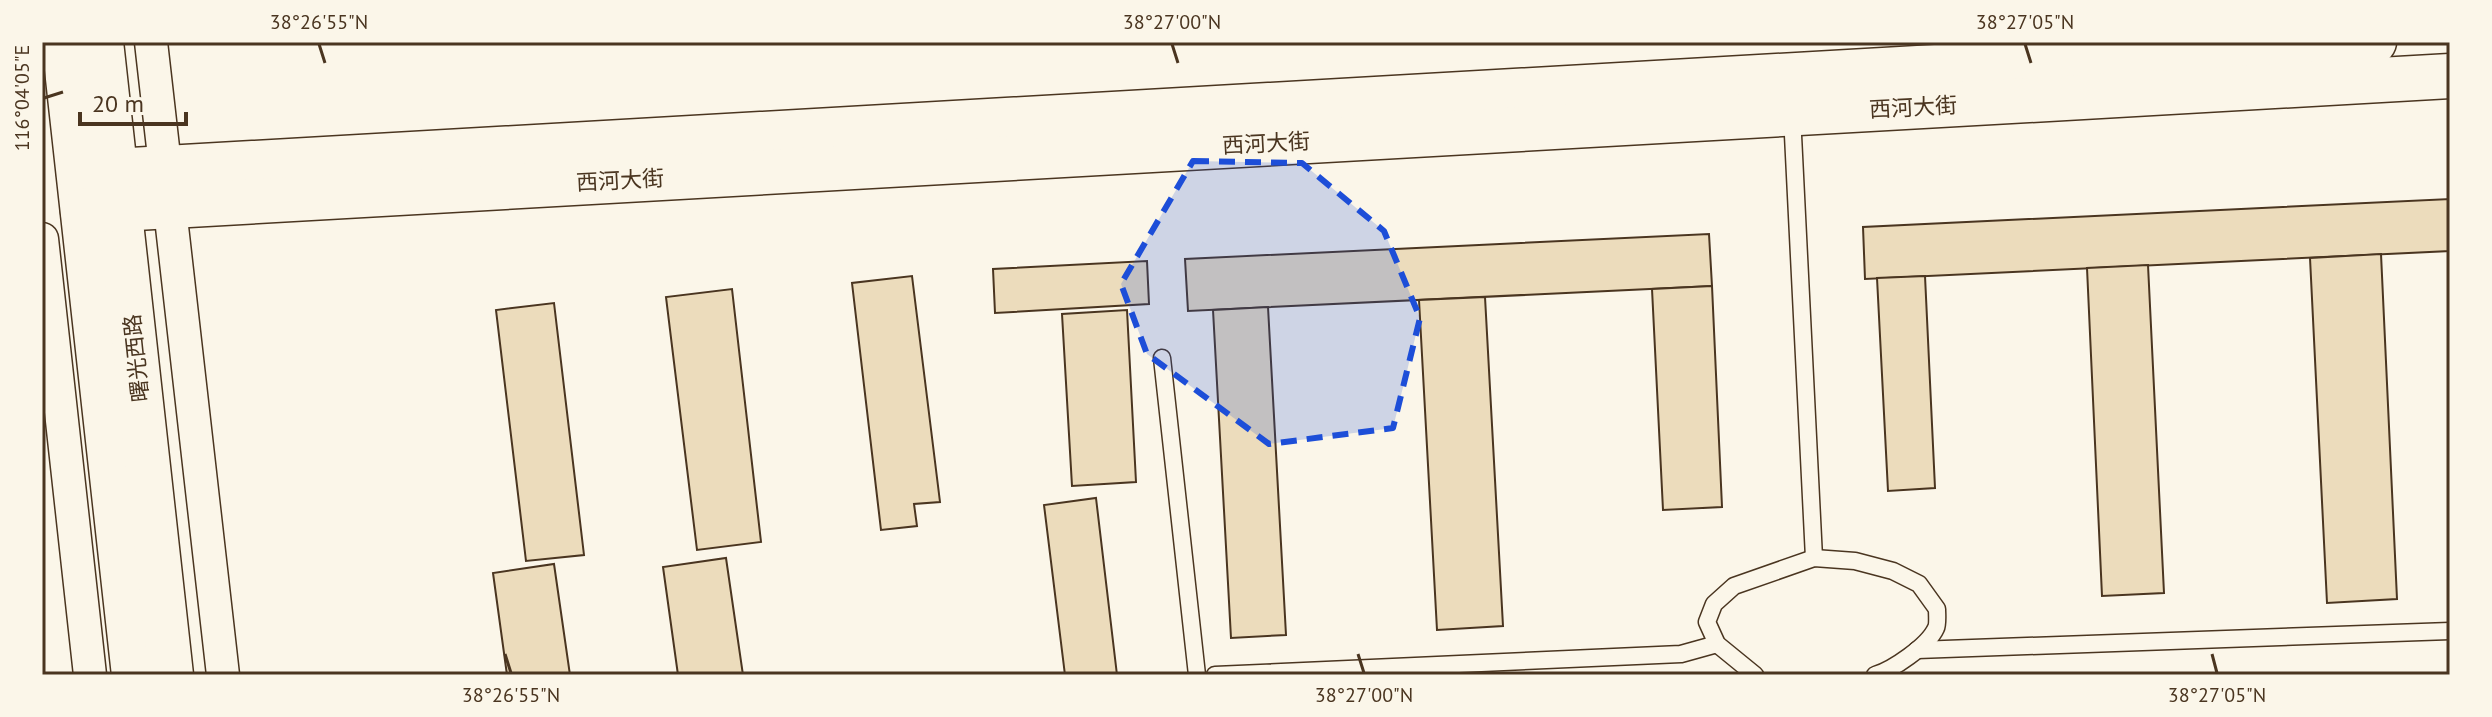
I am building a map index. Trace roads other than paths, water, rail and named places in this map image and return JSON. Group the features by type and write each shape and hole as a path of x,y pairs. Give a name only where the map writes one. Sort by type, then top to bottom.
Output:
{"street":[{"name":"曙光西路","path":"64,42 99,191 171,675"},
{"name":"曙光西路","path":"101,42 99,191 134,675"},
{"path":"151,42 223,675"},
{"name":"西河大街","path":"99,191 2374,42"},
{"name":"西河大街","path":"168,187 1791,114 2450,76"},
{"path":"42,239 90,675"}],"lane":[{"path":"1791,114 1814,558"},
{"path":"1162,358 1197,675"},
{"path":"1755,675 1717,644 1707,622 1714,604 1734,586 1814,558 1855,561 1893,571 1919,584 1937,609 1936,628 1917,650 1887,671 1875,675"},
{"path":"1917,650 2450,631"},
{"path":"1215,675 1681,654 1717,644"}]}
